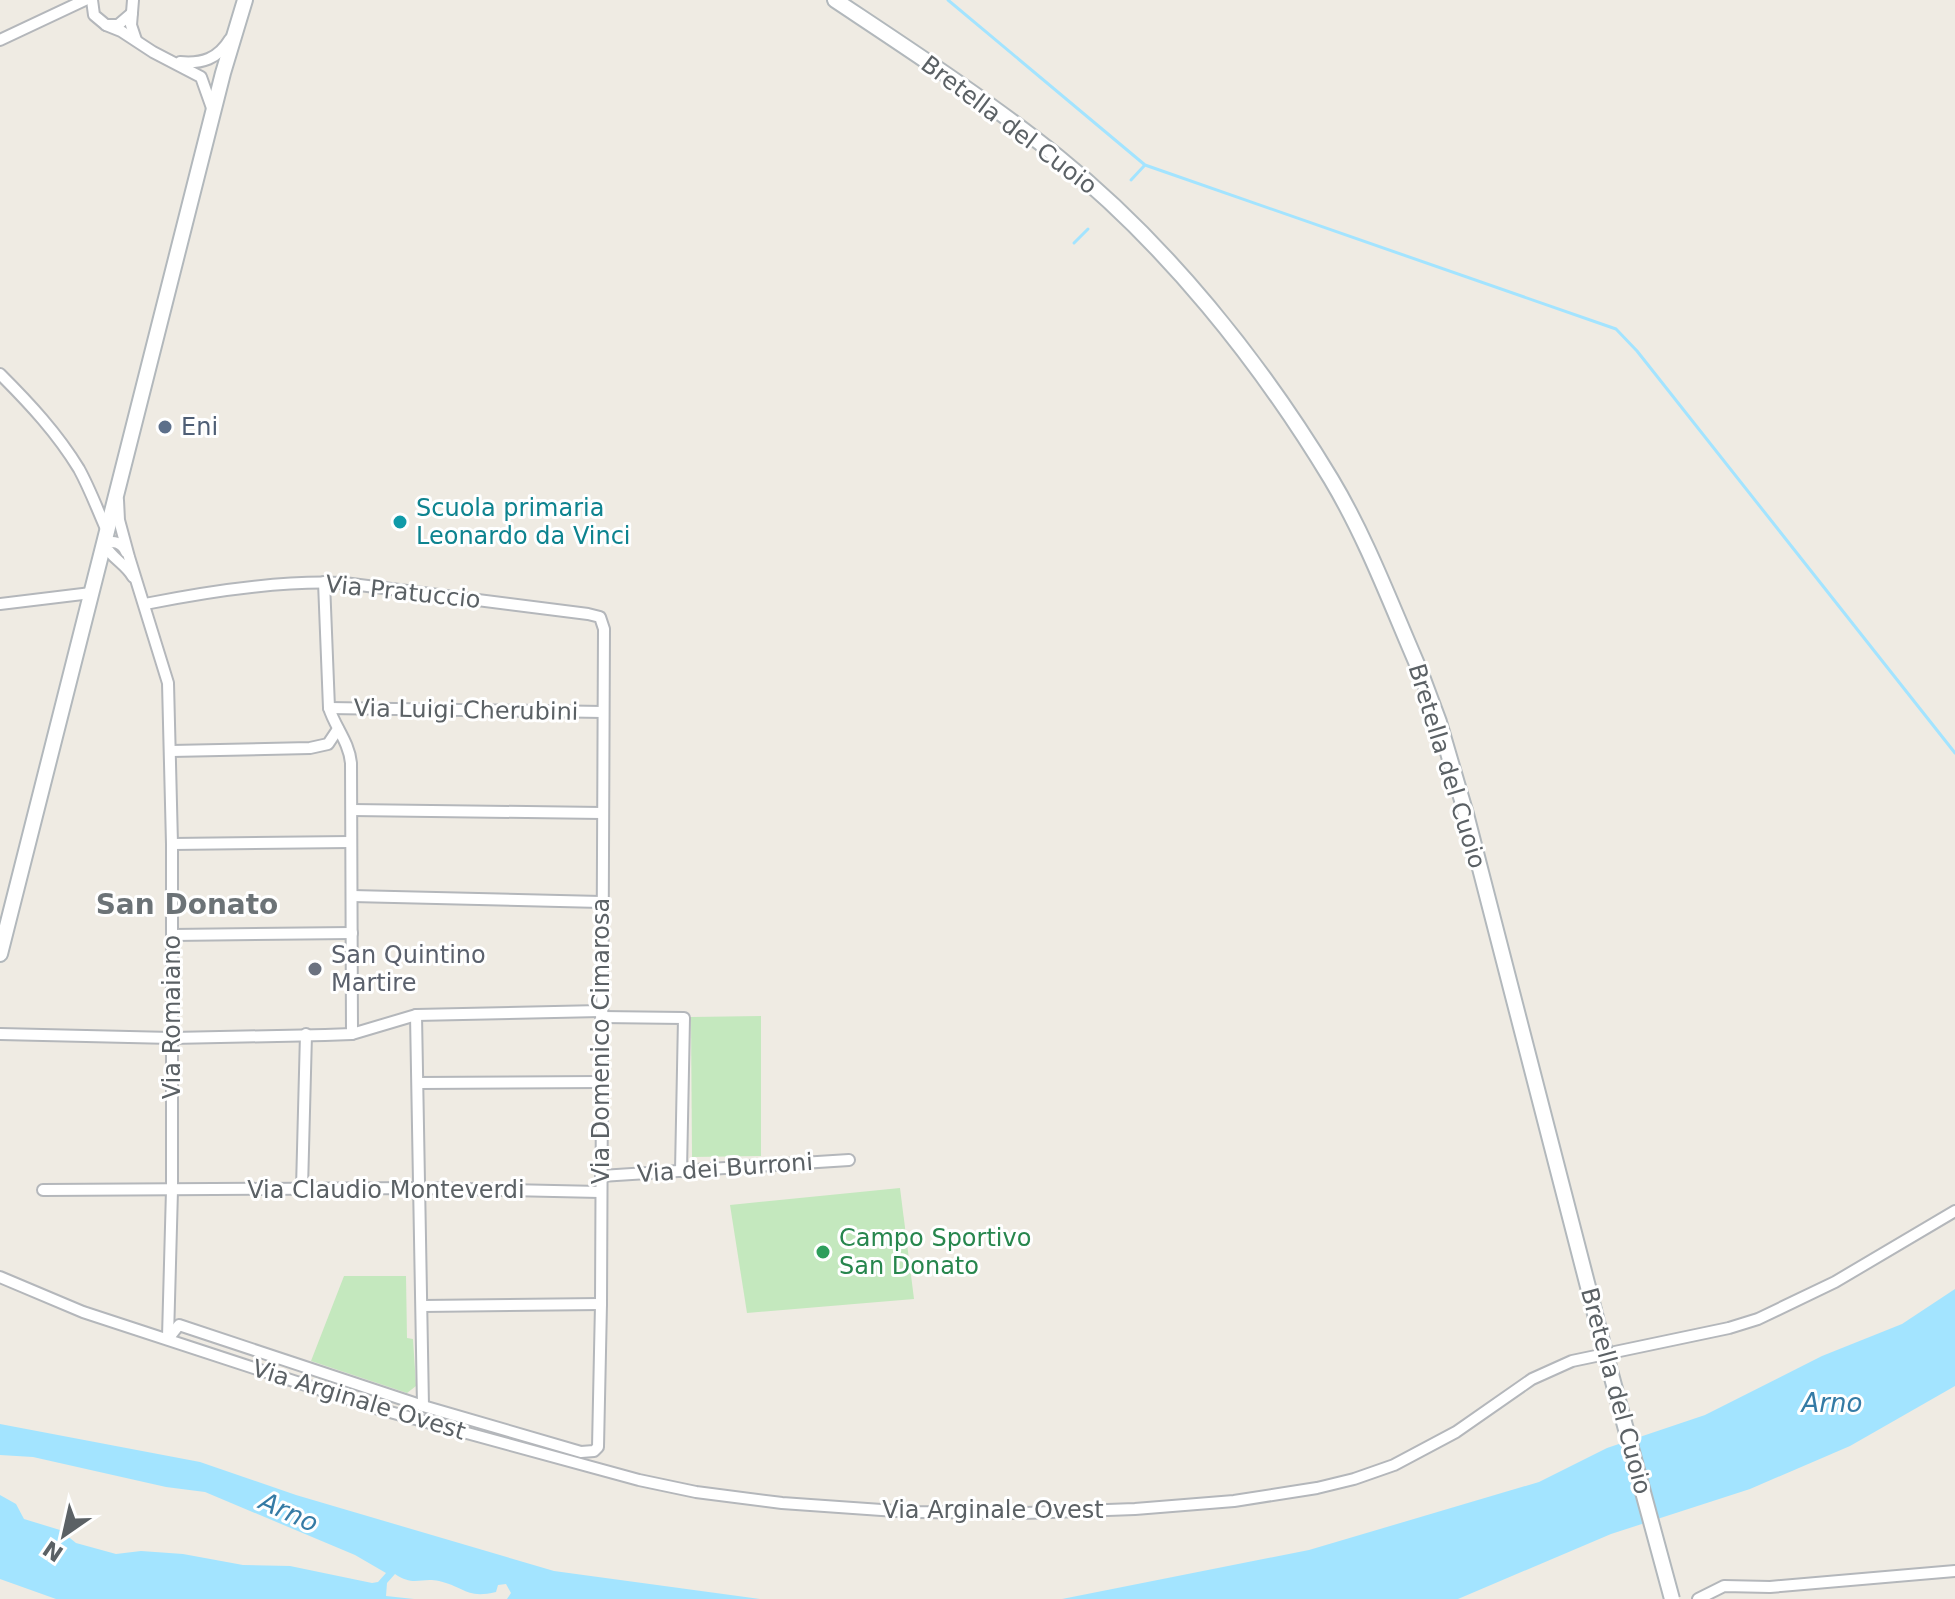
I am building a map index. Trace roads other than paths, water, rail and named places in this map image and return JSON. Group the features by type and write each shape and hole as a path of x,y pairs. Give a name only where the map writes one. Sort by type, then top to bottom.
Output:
{"main road":[{"path":"0,954 212,117 220,65 245,0"},
{"name":"Bretella del Cuoio","path":"835,0 998,111 1059,158 1110,203 1177,271 1247,355 1331,480 1368,553 1439,722 1466,814 1672,1599"}],"street":[{"path":"0,40 85,0"},
{"path":"92,0 92,10 102,22 118,25 133,4"},
{"path":"133,4 132,33 137,41"},
{"path":"62,11 85,12 201,77 211,77 220,65"},
{"path":"174,61 220,65"},
{"path":"201,77 211,99 212,117"},
{"path":"0,374 36,411 81,472 115,559 127,562"},
{"name":"Via Romaiano","path":"117,493 127,562 145,604 168,683 172,844 172,1190 168,1339"},
{"path":"0,604 92,587 108,568 127,562"},
{"path":"324,582 329,708 350,751 352,1034"},
{"name":"Via Pratuccio","path":"145,604 187,596 324,582 419,591 588,614 600,617 604,629"},
{"name":"Via Domenico Cimarosa","path":"423,1406 581,1452 594,1451 600,1440 604,629"},
{"name":"Via Luigi Cherubini","path":"329,708 603,712"},
{"path":"171,751 321,747 328,744 338,729"},
{"path":"352,810 602,813"},
{"path":"172,844 350,842"},
{"path":"352,896 601,902"},
{"path":"172,935 352,933"},
{"path":"0,1034 172,1038 352,1034 416,1015 601,1014 684,1018 681,1171"},
{"path":"168,1339 179,1325 423,1406 416,1015"},
{"path":"302,1188 306,1034"},
{"path":"418,1080 601,1082"},
{"name":"Via dei Burroni","path":"601,1176 849,1160"},
{"name":"Via Claudio Monteverdi","path":"43,1190 419,1188 600,1192"},
{"name":"Via Arginale Ovest","path":"0,1277 83,1312 379,1409 625,1476 696,1492 782,1503 910,1512 1025,1513 1234,1501 1304,1491 1368,1474 1394,1465 1456,1432 1532,1379 1558,1367 1572,1361 1758,1319 1835,1282 1955,1211"},
{"path":"422,1306 601,1304"},
{"path":"1698,1599 1724,1586 1770,1587 1955,1571"}],"water":[{"name":"Arno","path":"1955,1289 1955,1386 1850,1446 1750,1489 1611,1534 1458,1599 1062,1599 1309,1550 1539,1482 1607,1448 1705,1415 1822,1356 1902,1324"},
{"name":"Arno","path":"0,1424 200,1462 296,1495 554,1571 760,1599 507,1599 511,1593 506,1584 498,1585 496,1592 478,1594 448,1583 413,1581 395,1574 387,1583 386,1596 414,1599 56,1599 0,1579 0,1495 16,1504 24,1519 60,1530 76,1543 116,1554 141,1551 183,1554 243,1565 290,1566 372,1583 378,1582 386,1573 355,1555 205,1492 166,1487 33,1457 0,1455"}],"waterway":[{"path":"948,0 1145,165 1616,329 1637,351 1955,753"},
{"path":"1131,180 1144,166"},
{"path":"1074,243 1088,229"}],"place":[{"name":"Eni","path":"165,427"},
{"name":"Scuola primaria Leonardo da Vinci","path":"400,522"},
{"name":"San Quintino Martire","path":"315,969"},
{"name":"Campo Sportivo San Donato","path":"823,1252"}],"district":[{"name":"San Donato","path":"187,904"}]}
